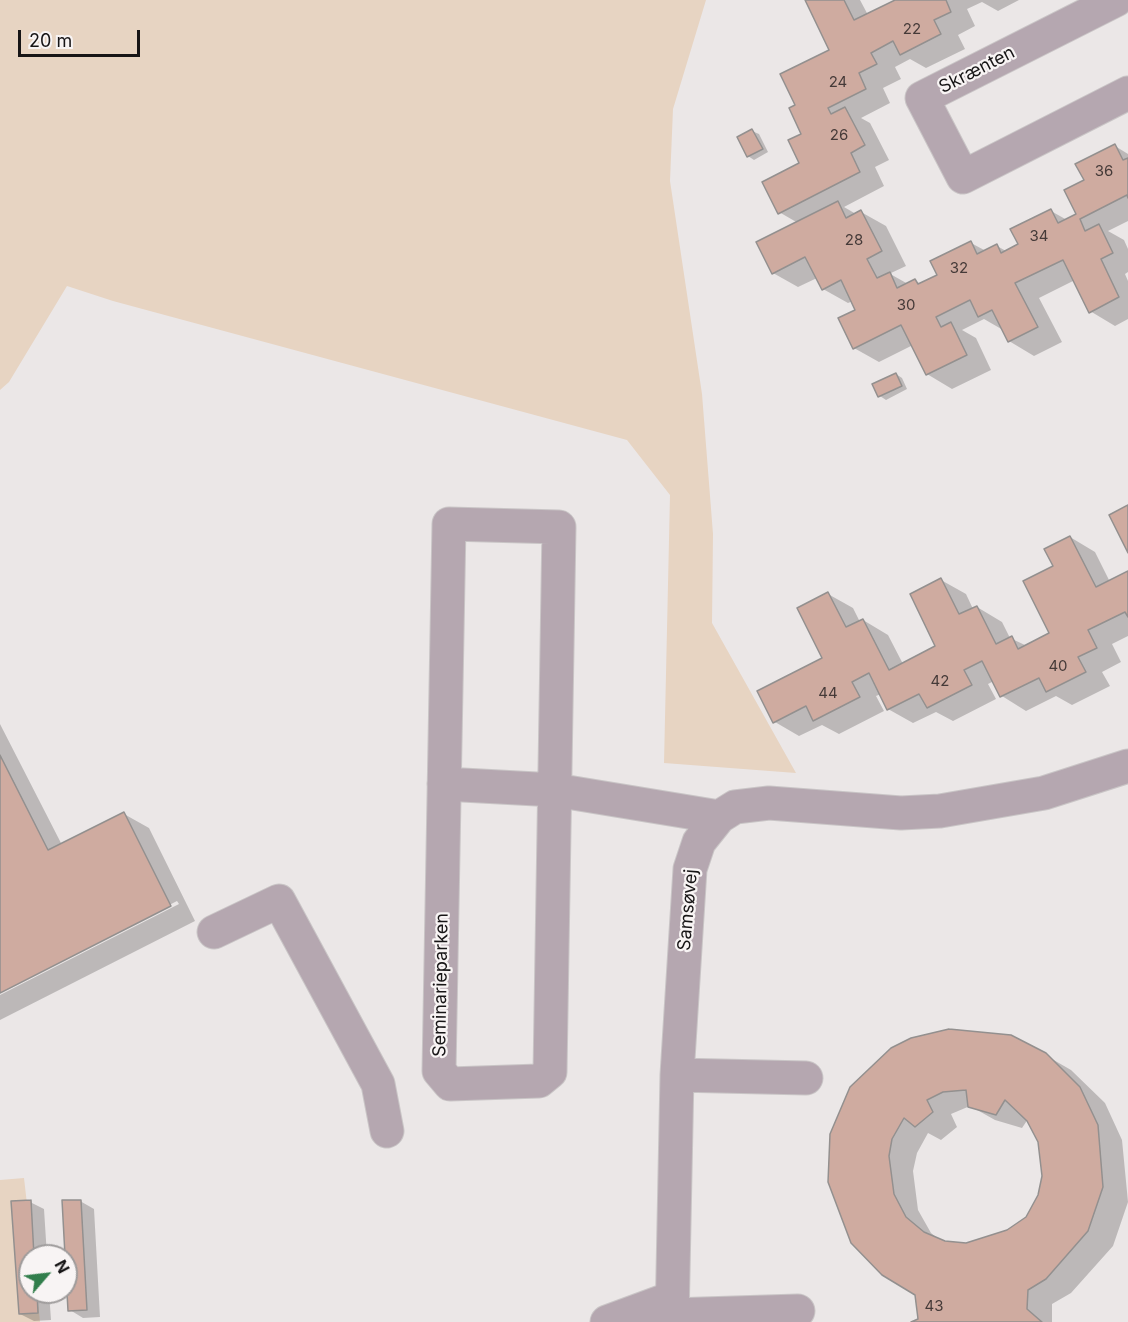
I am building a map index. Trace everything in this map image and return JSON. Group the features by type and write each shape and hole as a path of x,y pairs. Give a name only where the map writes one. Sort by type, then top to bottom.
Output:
{"street":[{"name":"Skrænten","path":"1116,0 922,98 963,177 1128,93"},
{"name":"Seminarieparken","path":"449,524 559,527 549,1072 539,1081 450,1084 439,1071 444,784 449,524"},
{"name":"Samsøvej","path":"669,1314 677,1076 690,868 699,842 719,817 735,807 769,803 902,813 940,811 1044,793 1128,766"},
{"path":"444,784 555,790 719,817"},
{"path":"214,932 279,901 378,1084 387,1131"},
{"path":"677,1076 806,1078"},
{"path":"607,1322 669,1314 798,1311"}],"shaded area":[{"path":"0,0 706,0 673,109 670,181 702,394 713,534 712,623 796,773 664,763 670,495 627,440 113,301 67,286 9,382 0,390"},
{"path":"24,1178 32,1244 18,1244 18,1304 38,1304 40,1322 0,1322 0,1180"}],"building":[{"path":"805,0 844,0 854,20 895,0 946,0 951,12 934,20 941,34 900,55 893,41 871,53 877,64 859,73 866,89 828,108 831,114 845,107 865,145 851,153 860,172 778,214 762,182 799,163 788,140 801,134 789,108 795,105 780,74 829,50"},
{"path":"752,129 763,149 747,157 737,137"},
{"path":"1115,144 1123,160 1128,158 1128,198 1127,195 1080,219 1085,231 1099,224 1113,253 1101,259 1119,297 1089,313 1063,260 1015,283 1038,327 1008,342 992,310 978,317 970,300 936,317 941,327 951,322 967,355 926,375 901,325 853,349 838,318 855,310 841,280 822,290 805,257 772,274 756,242 838,201 846,218 861,210 882,251 867,259 877,278 890,272 897,288 915,279 918,284 937,275 930,261 971,241 977,254 997,244 1001,253 1018,244 1010,229 1051,209 1058,223 1076,214 1064,190 1084,180 1075,164"},
{"path":"896,373 902,386 878,397 872,384"},
{"path":"1128,505 1128,553 1109,515"},
{"path":"1070,536 1096,587 1128,571 1128,617 1125,612 1088,630 1097,648 1078,657 1086,672 1046,692 1039,678 1000,697 982,661 964,670 972,685 927,708 919,694 887,710 869,673 852,682 860,697 813,721 806,706 773,723 757,691 822,658 797,608 828,592 846,627 863,619 889,670 935,646 910,594 941,578 959,614 977,606 996,644 1012,636 1018,649 1049,633 1023,581 1053,566 1044,549"},
{"path":"0,755 48,850 124,812 171,906 0,993"},
{"path":"949,1029 1011,1035 1046,1053 1080,1087 1098,1125 1103,1187 1088,1231 1046,1279 1028,1290 1027,1309 1042,1322 911,1322 918,1319 915,1295 882,1275 851,1243 828,1182 830,1134 850,1087 891,1048 911,1038","holes":["966,1090 968,1107 996,1115 1005,1100 1027,1121 1038,1142 1042,1176 1038,1195 1026,1217 1007,1230 966,1243 945,1241 924,1232 906,1217 894,1194 889,1156 892,1139 904,1118 915,1127 933,1112 927,1100 943,1092"]},
{"path":"31,1200 33,1244 18,1244 18,1300 11,1201"},
{"path":"62,1200 81,1200 87,1310 68,1311 68,1304 78,1304 78,1244 64,1244"},
{"path":"18,1304 38,1304 38,1313 19,1314"}]}
